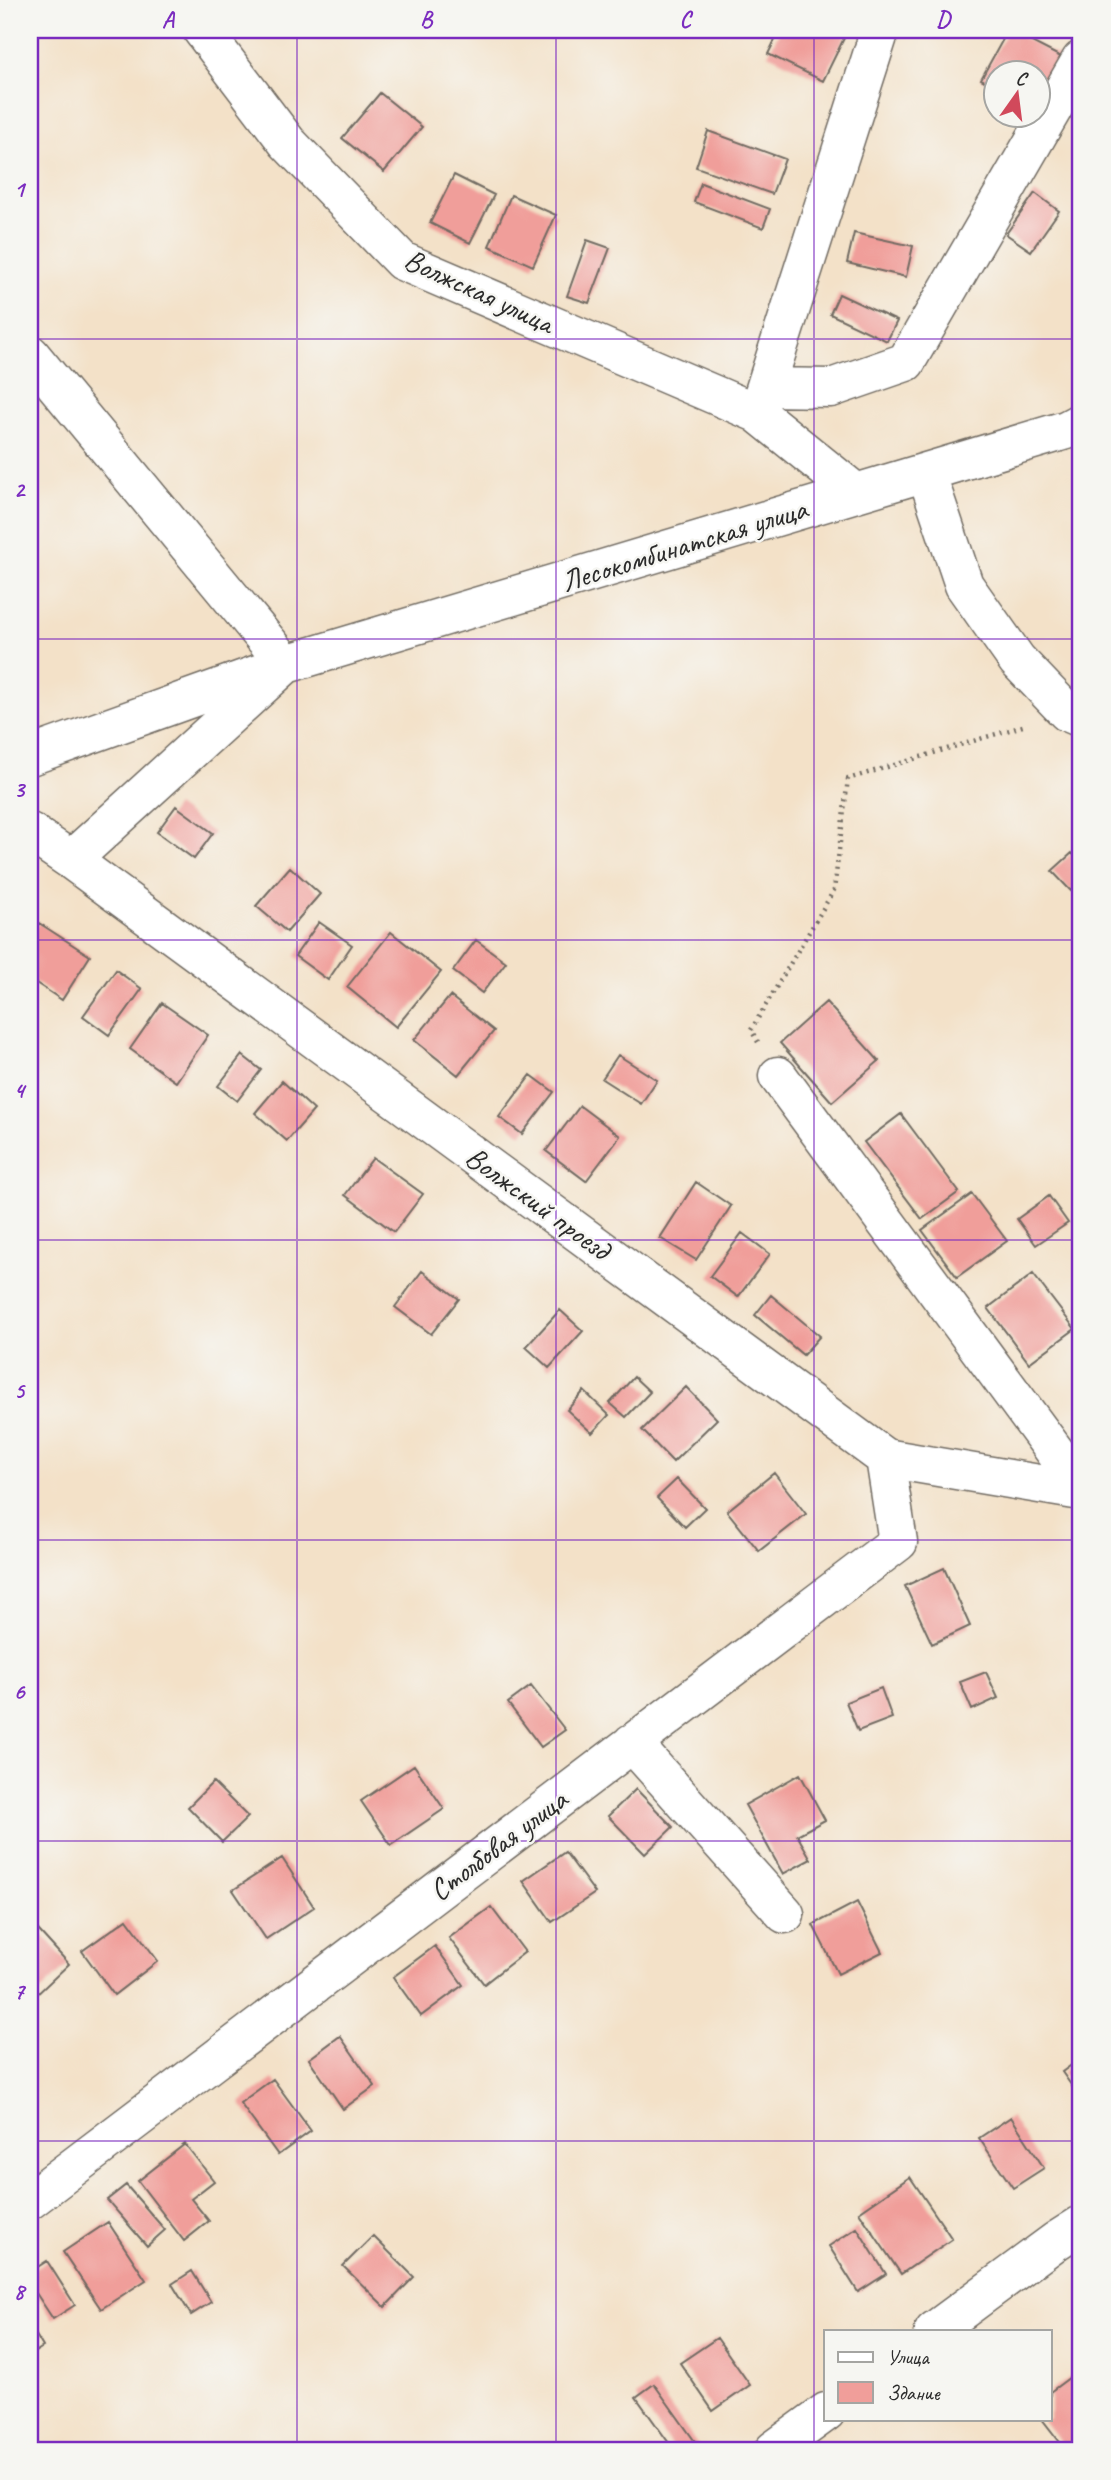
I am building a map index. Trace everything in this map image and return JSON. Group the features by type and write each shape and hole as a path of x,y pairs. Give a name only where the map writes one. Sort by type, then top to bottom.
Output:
{"street":[{"name":"Волжская улица","path":"202,30 288,142 401,261 762,400 856,493"},
{"path":"880,30 762,400 831,388 906,362 1081,60"},
{"path":"30,354 286,664 71,860"},
{"name":"Лесокомбинатская улица","path":"30,756 286,664 1066,430 1081,422"},
{"path":"926,472 964,585 1017,660 1074,715"},
{"name":"Волжский проезд","path":"30,832 885,1458 1081,1489"},
{"path":"778,1076 1081,1489"},
{"name":"Столбовая улица","path":"30,2200 898,1542 885,1458"},
{"path":"632,1744 785,1914"},
{"path":"935,2330 1081,2225"},
{"path":"774,2450 824,2413"}],"path":[{"path":"778,1076 751,1030 834,890 848,779 1074,715"}],"building":[{"path":"780,30 848,30 823,81 768,54"},
{"path":"1008,30 1063,58 1052,78 1052,60 991,60"},
{"path":"380,93 422,127 384,172 342,138"},
{"path":"708,131 785,159 772,194 696,167"},
{"path":"454,175 494,195 470,243 430,223"},
{"path":"701,183 770,209 763,228 694,202"},
{"path":"1035,193 1059,211 1031,251 1006,234"},
{"path":"511,195 556,215 533,266 489,246"},
{"path":"854,233 913,246 906,277 847,263"},
{"path":"587,240 610,248 589,303 567,296"},
{"path":"839,294 897,321 887,341 830,314"},
{"path":"176,806 213,833 194,859 157,832"},
{"path":"1072,853 1081,863 1081,882 1071,891 1052,871"},
{"path":"290,867 320,894 287,932 256,906"},
{"path":"319,922 352,945 328,980 295,956"},
{"path":"39,923 90,956 62,1000 30,979 30,937"},
{"path":"391,932 441,972 396,1027 347,987"},
{"path":"476,940 506,962 482,993 453,971"},
{"path":"116,970 142,989 109,1035 83,1016"},
{"path":"450,996 494,1031 458,1075 414,1040"},
{"path":"826,1002 879,1061 832,1102 780,1043"},
{"path":"162,1003 208,1035 176,1082 130,1049"},
{"path":"242,1055 261,1070 237,1101 218,1086"},
{"path":"618,1055 657,1080 641,1104 602,1079"},
{"path":"531,1075 554,1092 522,1134 499,1117"},
{"path":"282,1081 314,1110 287,1141 255,1113"},
{"path":"580,1106 620,1136 586,1181 546,1151"},
{"path":"901,1114 959,1192 922,1219 864,1142"},
{"path":"373,1158 423,1194 394,1232 345,1195"},
{"path":"696,1182 731,1206 696,1260 660,1238"},
{"path":"972,1194 1007,1241 957,1277 922,1230"},
{"path":"1049,1196 1068,1223 1036,1245 1017,1219"},
{"path":"742,1233 770,1254 738,1297 710,1276"},
{"path":"422,1271 459,1299 431,1334 395,1307"},
{"path":"1033,1274 1075,1329 1029,1363 988,1308"},
{"path":"771,1295 820,1336 803,1355 755,1315"},
{"path":"560,1310 583,1331 549,1368 526,1347"},
{"path":"634,1377 650,1392 626,1417 610,1403"},
{"path":"686,1387 717,1419 673,1462 642,1430"},
{"path":"584,1391 609,1415 592,1433 567,1410"},
{"path":"774,1473 806,1514 759,1551 727,1511"},
{"path":"677,1479 705,1508 685,1527 657,1498"},
{"path":"944,1568 970,1626 932,1644 905,1586"},
{"path":"986,1672 998,1698 972,1710 960,1682"},
{"path":"531,1686 565,1730 541,1747 508,1703"},
{"path":"881,1688 892,1718 858,1731 846,1702"},
{"path":"414,1765 444,1809 391,1845 361,1801"},
{"path":"800,1774 825,1820 797,1835 811,1859 783,1874 745,1805"},
{"path":"213,1782 248,1817 222,1842 188,1807"},
{"path":"636,1789 673,1827 645,1854 608,1816"},
{"path":"565,1852 595,1893 552,1922 523,1881"},
{"path":"282,1858 314,1907 266,1939 233,1890"},
{"path":"857,1902 882,1952 838,1974 813,1925"},
{"path":"491,1907 525,1952 484,1984 449,1938"},
{"path":"127,1919 158,1961 114,1995 82,1951"},
{"path":"30,1921 69,1964 30,2001"},
{"path":"435,1946 463,1985 421,2016 393,1977"},
{"path":"340,2036 375,2086 343,2109 309,2059"},
{"path":"1081,2058 1081,2099 1062,2072"},
{"path":"273,2079 311,2131 278,2155 240,2103"},
{"path":"1011,2117 1044,2168 1013,2188 979,2138"},
{"path":"185,2144 214,2181 191,2199 209,2221 184,2241 138,2181"},
{"path":"910,2177 952,2239 901,2274 859,2212"},
{"path":"126,2185 165,2230 147,2246 107,2200"},
{"path":"108,2222 146,2280 101,2309 63,2252"},
{"path":"857,2228 886,2274 858,2292 829,2246"},
{"path":"373,2236 414,2277 385,2307 343,2266"},
{"path":"47,2261 75,2305 53,2319 30,2284 30,2272"},
{"path":"192,2271 211,2302 191,2315 172,2284"},
{"path":"30,2325 43,2347 30,2355"},
{"path":"717,2338 750,2385 713,2411 680,2363"},
{"path":"1081,2369 1081,2448 1066,2450 1043,2420 1052,2420 1052,2391"},
{"path":"654,2384 701,2450 674,2450 636,2397"}]}
